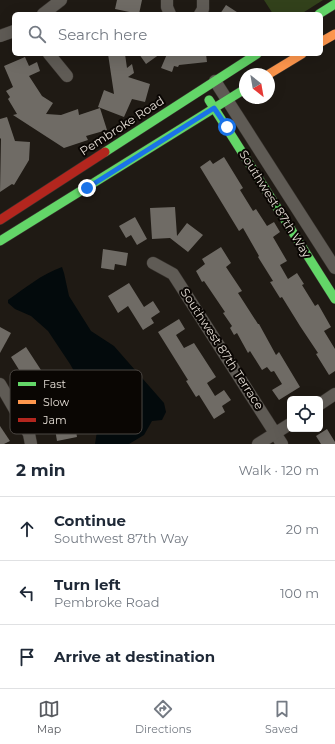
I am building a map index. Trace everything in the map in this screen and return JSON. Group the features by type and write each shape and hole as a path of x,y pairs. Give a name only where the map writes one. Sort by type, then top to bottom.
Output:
{"main road":[{"path":"322,12 335,4"},
{"path":"323,41 335,34"},
{"name":"Pembroke Road","path":"0,220 254,56"},
{"path":"275,70 299,56"},
{"name":"Southwest 87th Way","path":"202,89 335,299"},
{"path":"0,241 239,93"}],"street":[{"path":"46,12 61,0"},
{"path":"167,0 167,7 169,12"},
{"path":"201,12 203,0"},
{"path":"0,36 12,32"},
{"path":"51,56 68,76"},
{"name":"Southwest 87th Way","path":"215,81 335,268"},
{"path":"306,253 320,244"},
{"name":"Southwest 87th Terrace","path":"153,263 173,274 282,444"},
{"path":"0,384 10,401"},
{"path":"323,402 335,394"},
{"path":"258,444 287,426"},
{"path":"29,434 31,444"}],"green space":[{"path":"264,0 323,0 304,12 272,12"}],"shaded area":[{"path":"62,267 69,296 91,331 114,346 135,370 73,370 48,331 31,316 15,309 8,303 8,300 48,273"},
{"path":"142,378 164,403 166,412 162,420 152,421 144,435 129,444 95,444 97,434 142,434"}],"building":[{"path":"117,0 142,0 139,12 129,12 115,9"},
{"path":"226,5 237,12 221,12"},
{"path":"108,56 125,56 127,68 132,64 134,73 128,77 150,84 145,102 132,99 124,117 98,107 104,90 114,94"},
{"path":"140,56 157,56 146,64"},
{"path":"166,56 206,56 207,62 179,65 178,67 174,66 172,72 161,68"},
{"path":"25,57 29,66 37,62 40,71 29,76 42,96 53,103 46,114 61,115 78,109 79,115 100,108 107,130 86,136 88,140 64,148 13,115 17,114 8,99 10,97 6,91 13,87 4,66"},
{"path":"7,117 15,141 30,142 29,160 14,185 12,184 0,192 0,119"},
{"path":"224,157 243,188 240,190 253,211 256,209 267,226 274,222 280,232 273,237 287,261 280,265 288,279 297,273 304,284 302,285 315,306 318,304 331,327 324,331 335,349 335,371 329,375 316,354 318,353 282,297 280,298 270,282 273,281 258,257 259,256 243,228 239,231 200,167 210,160 213,164"},
{"path":"175,207 177,236 187,223 203,235 188,252 170,238 152,239 150,208"},
{"path":"135,217 147,239 137,245 131,235 126,238 119,226"},
{"path":"221,247 231,263 226,267 242,291 238,293 259,324 276,355 279,352 300,387 279,400 272,390 282,384 274,371 271,372 267,367 262,370 250,351 248,353 237,333 234,335 230,328 232,326 223,313 225,312 204,281 202,282 196,271 205,264 202,259"},
{"path":"103,249 128,253 126,266 115,264 114,270 101,268"},
{"path":"129,283 144,307 153,301 160,312 151,318 154,323 143,330 128,306 118,313 108,296"},
{"path":"179,319 185,329 176,335 184,348 194,343 216,377 207,383 215,396 224,390 231,400 222,406 225,412 214,419 199,395 196,397 186,381 188,380 158,332"},
{"path":"0,327 11,333 0,353"},
{"path":"26,347 41,370 19,370 11,357"},
{"path":"0,426 10,441 4,444 0,444"},
{"path":"327,429 335,444 321,444 316,436"},
{"path":"56,434 76,434 77,437 57,441"}],"traffic: fast":[{"path":"322,12 335,4"},
{"path":"105,152 254,56"},
{"path":"0,241 239,93"},
{"path":"209,100 335,299"}],"traffic: slow":[{"path":"323,41 335,34"},
{"path":"275,70 299,56"}],"traffic: jam":[{"path":"0,220 105,152"}],"route":[{"path":"87,188 214,108 227,127"}]}
